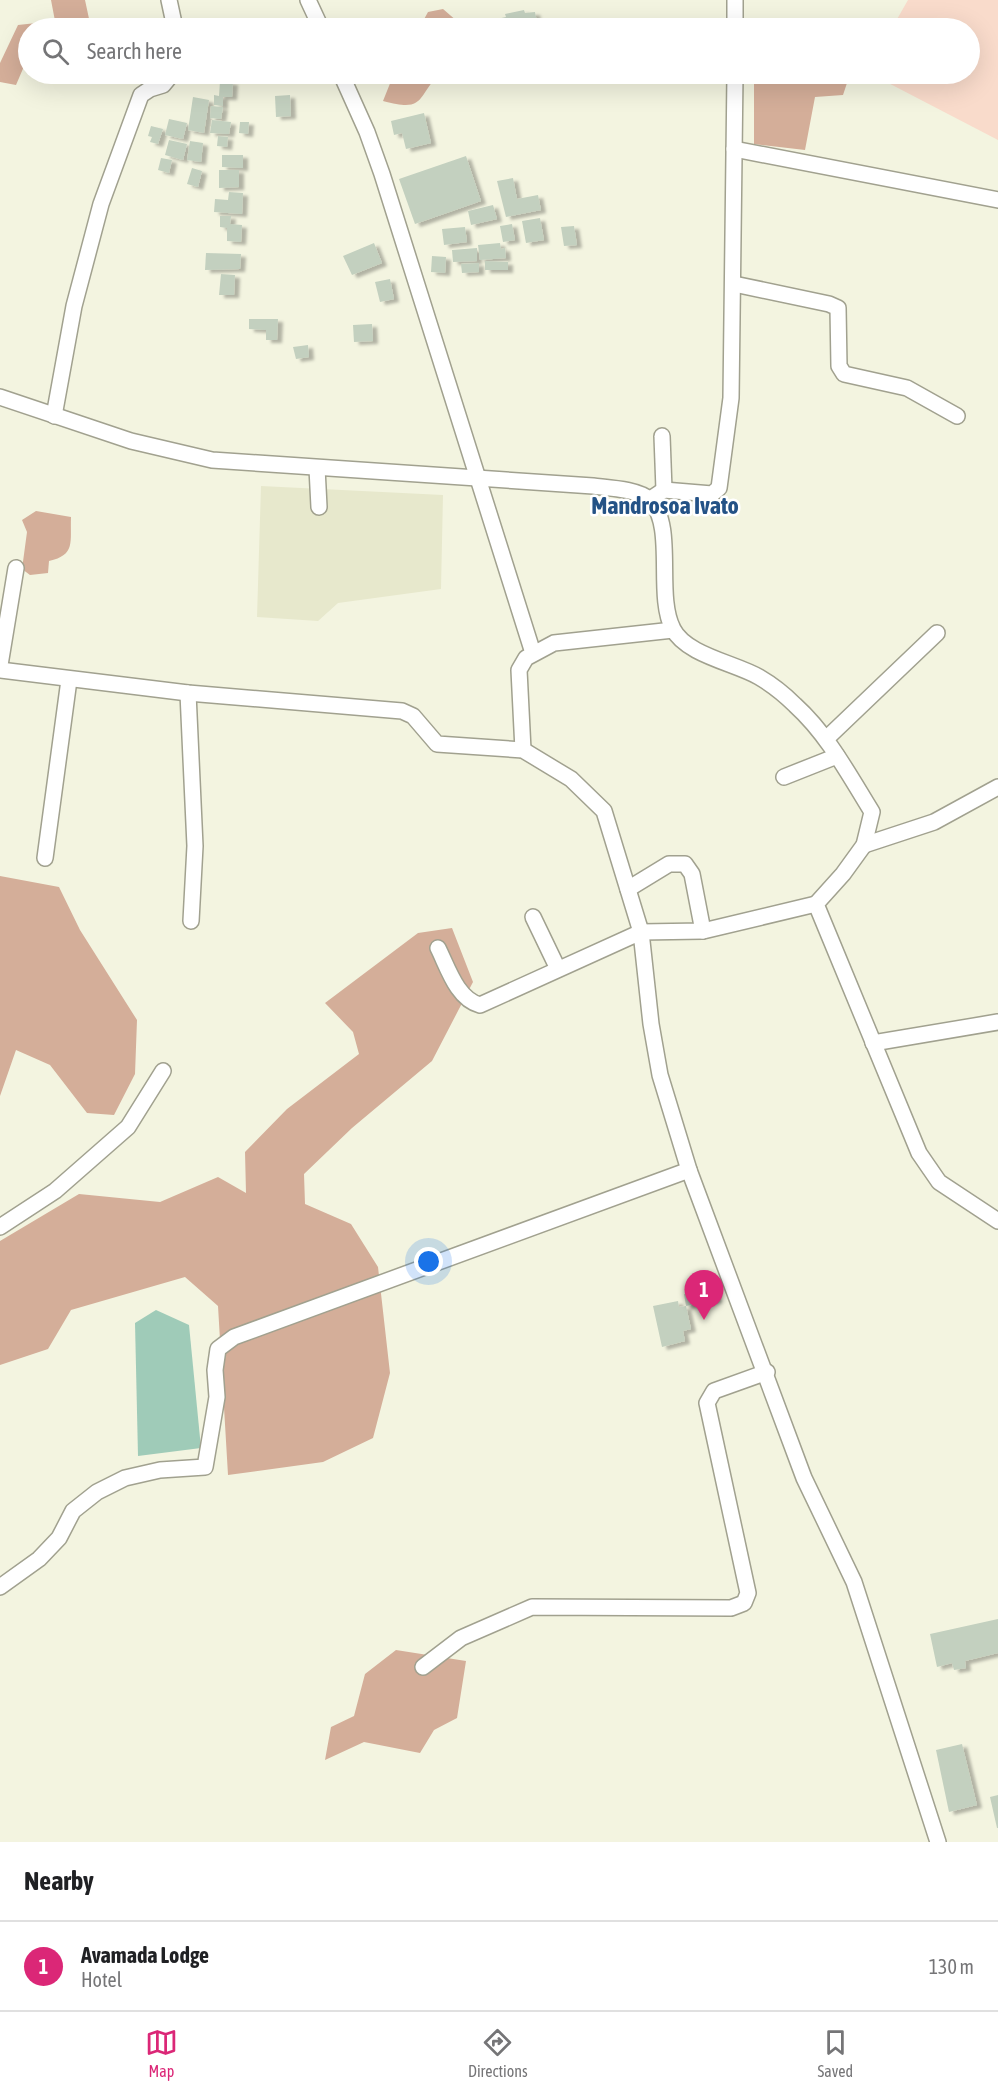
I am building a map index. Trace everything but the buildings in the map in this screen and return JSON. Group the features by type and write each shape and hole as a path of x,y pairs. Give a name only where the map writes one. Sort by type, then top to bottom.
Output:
{"street":[{"path":"169,0 173,18"},
{"path":"308,0 316,18"},
{"path":"735,0 735,18"},
{"path":"54,416 74,306 101,204 141,95 165,84"},
{"path":"345,84 378,164 533,652"},
{"path":"650,500 664,490 712,494 719,488 731,398 735,84"},
{"path":"735,149 998,200"},
{"path":"734,284 829,303 838,308 839,366 844,374 907,388 957,416"},
{"path":"0,398 131,441 212,460 593,486 627,491 650,500 660,517 667,612 673,630 685,642 758,677 795,704 826,740 872,812 864,844 843,874 816,904 703,931 641,932 480,1005 473,1003 460,992 438,948"},
{"path":"662,436 664,490"},
{"path":"317,468 319,507"},
{"path":"16,568 0,667 69,680 188,693 402,711 413,717 437,744 523,750 571,779 604,811 641,932 651,1024 660,1075 689,1170 767,1372 804,1478 854,1581 938,1842"},
{"path":"523,750 519,670 526,658 533,652 554,643 673,630"},
{"path":"826,740 937,633"},
{"path":"45,858 69,680"},
{"path":"188,693 195,846 191,921"},
{"path":"784,777 837,756"},
{"path":"864,844 934,822 998,787"},
{"path":"628,889 669,864 686,864 692,874 703,931"},
{"path":"816,904 919,1153 939,1182 998,1221"},
{"path":"532,916 558,969"},
{"path":"873,1043 998,1022"},
{"path":"0,1227 55,1191 128,1127 163,1071"},
{"path":"0,1587 39,1559 60,1538 73,1511 97,1492 125,1478 160,1470 206,1467 217,1397 214,1370 218,1349 234,1337 689,1170"},
{"path":"423,1667 461,1638 532,1607 731,1608 744,1603 748,1593 707,1403 714,1391 767,1372"}],"shaded area":[{"path":"51,0 85,0 89,18 54,18"},
{"path":"908,0 998,0 998,140 890,84 980,84 980,18 898,18"},
{"path":"443,9 453,18 425,18 428,12"},
{"path":"18,25 18,80 16,85 0,82 0,63"},
{"path":"390,84 431,84 413,104 383,101"},
{"path":"754,84 847,84 843,95 815,97 805,150 754,144"},
{"path":"261,486 443,495 441,589 338,603 318,621 257,617"},
{"path":"36,511 71,517 71,540 68,551 64,555 49,561 48,573 30,575 22,569 27,532 22,520"},
{"path":"0,876 59,887 80,930 137,1020 135,1074 114,1115 87,1113 50,1065 16,1050 0,1096"},
{"path":"452,928 473,982 432,1061 352,1128 304,1174 305,1204 351,1224 378,1267 390,1373 373,1438 323,1462 228,1475 218,1306 185,1277 71,1310 48,1349 0,1365 0,1241 79,1194 160,1202 218,1177 246,1193 245,1152 287,1109 359,1054 353,1032 325,1003 418,933"},
{"path":"156,1310 189,1325 201,1448 138,1456 135,1323"},
{"path":"396,1650 466,1661 457,1718 434,1730 420,1753 364,1742 325,1760 331,1727 354,1716 365,1674"}],"place":[{"name":"Avamada Lodge","path":"704,1320"}],"district":[{"name":"Mandrosoa Ivato","path":"665,506"}]}
